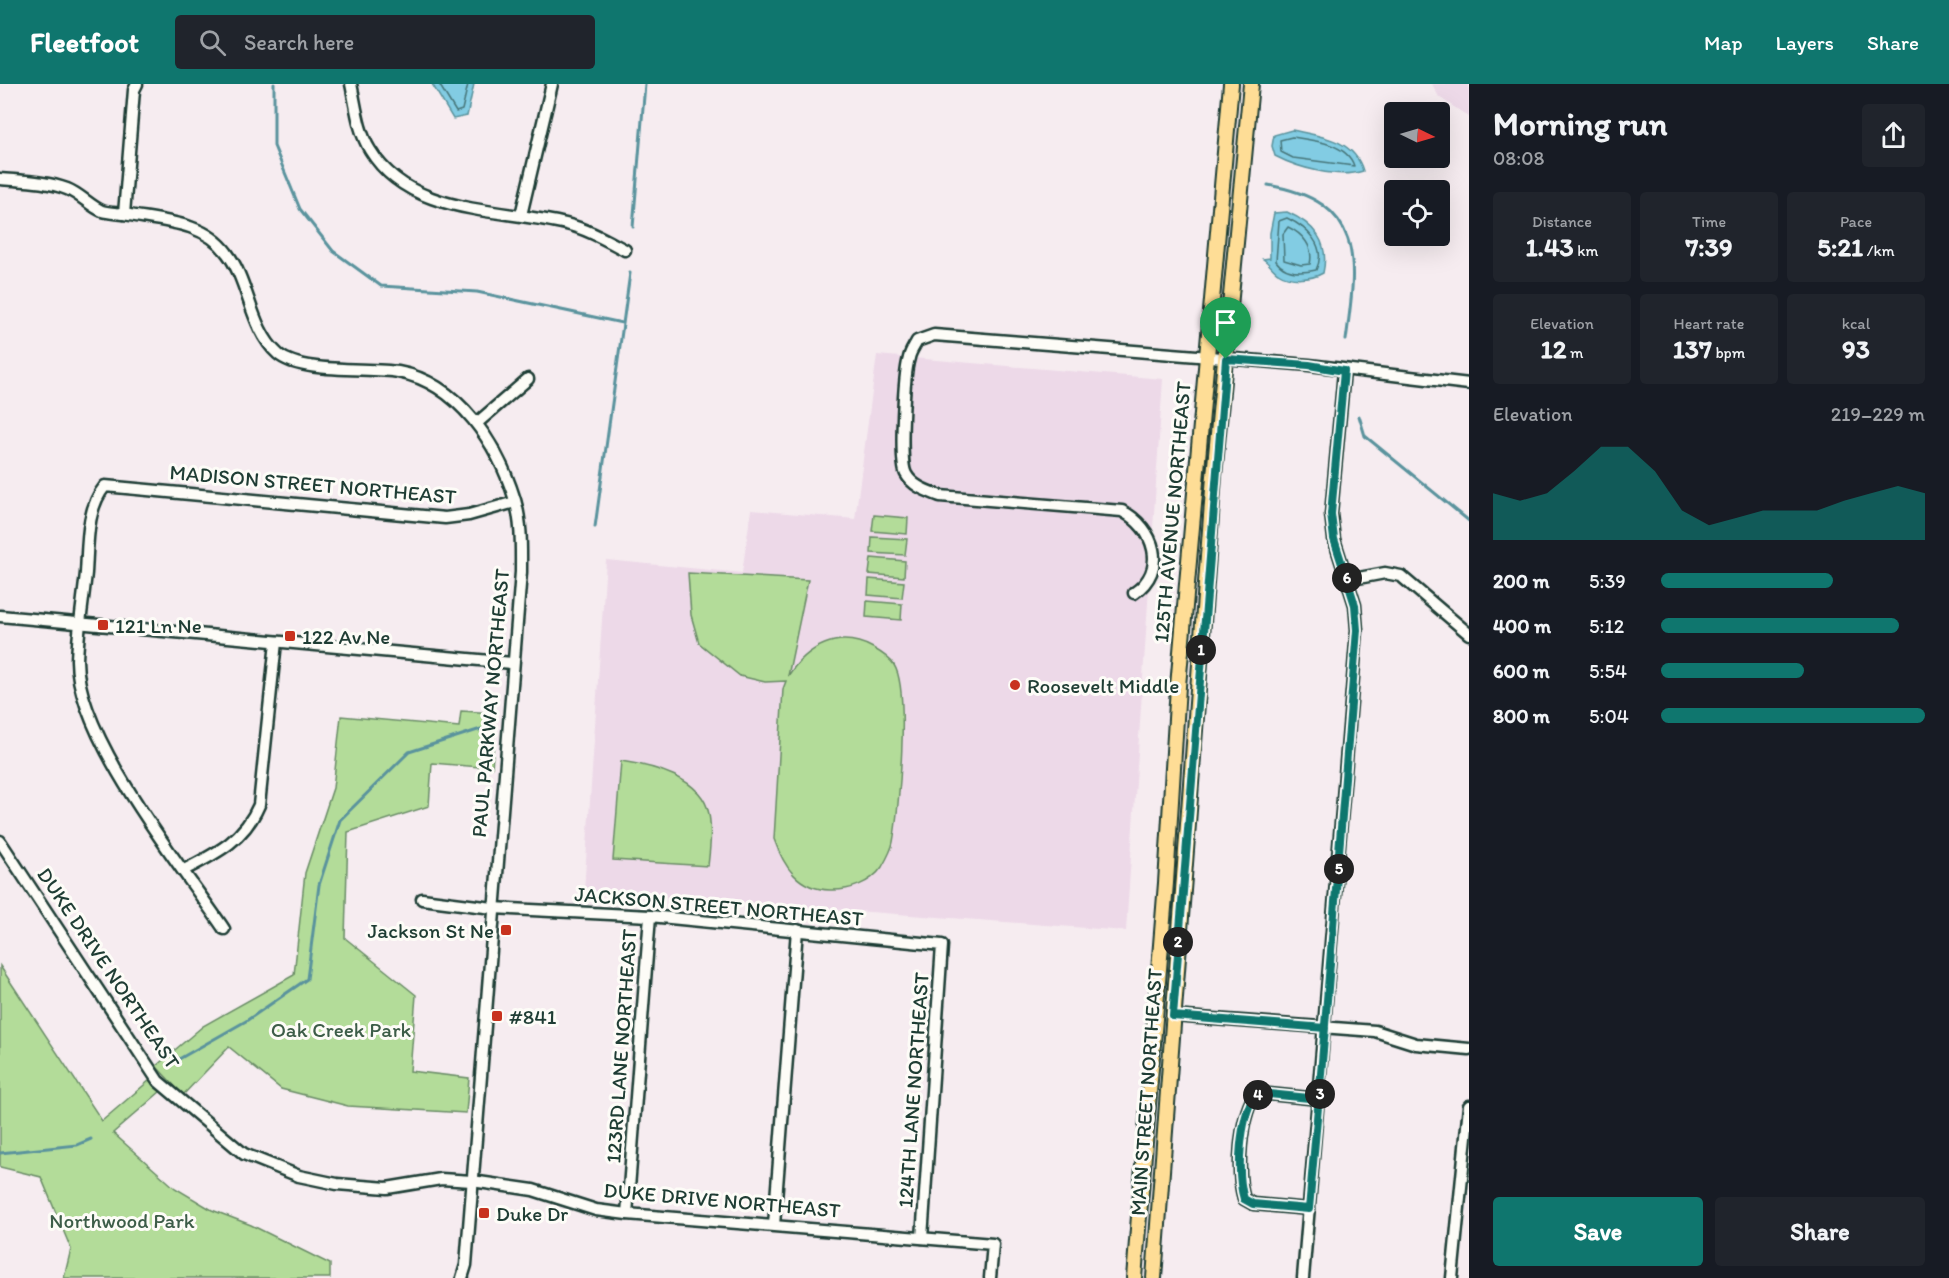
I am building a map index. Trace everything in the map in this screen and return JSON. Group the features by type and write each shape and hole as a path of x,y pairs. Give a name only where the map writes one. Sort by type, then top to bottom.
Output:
{"main road":[{"path":"1206,356 1232,84"},
{"name":"MAIN STREET NORTHEAST","path":"1154,1278 1226,359 1251,84"},
{"name":"125TH AVENUE NORTHEAST","path":"1151,1067 1178,686 1206,356"},
{"name":"MAIN STREET NORTHEAST","path":"1134,1278 1151,1067"}],"street":[{"path":"124,214 137,84"},
{"path":"351,84 361,131 370,151 394,178 419,195 443,202 582,228 625,250"},
{"path":"521,215 552,84"},
{"name":"PAUL PARKWAY NORTHEAST","path":"0,179 41,182 67,189 101,211 188,225 214,237 229,254 262,330 278,354 290,360 315,366 398,372 423,379 447,393 477,423 505,473 515,502 520,527 520,572 472,1181 466,1265 468,1278"},
{"path":"1134,593 1144,586 1152,574 1154,557 1145,527 1122,511 940,496 926,491 909,479 904,472 901,447 908,359 916,341 934,335 1206,356 1309,365 1344,371 1469,384"},
{"path":"1303,1278 1357,630 1355,605 1334,539 1331,514 1344,371"},
{"path":"477,423 528,379"},
{"name":"MADISON STREET NORTHEAST","path":"81,622 94,504 105,486 445,518 470,515 515,502"},
{"path":"1348,580 1385,573 1401,576 1469,634"},
{"path":"0,616 512,663"},
{"path":"81,622 77,660 88,716 114,765 224,929"},
{"path":"184,870 237,840 252,822 259,805 276,642"},
{"name":"DUKE DRIVE NORTHEAST","path":"0,841 158,1081 244,1154 299,1176 337,1184 387,1188 441,1179 472,1181 533,1190 596,1210 627,1214 993,1244 990,1278"},
{"path":"422,898 493,908"},
{"name":"JACKSON STREET NORTHEAST","path":"493,908 650,916 942,945"},
{"name":"123RD LANE NORTHEAST","path":"627,1214 650,916"},
{"path":"774,1225 797,930"},
{"name":"124TH LANE NORTHEAST","path":"922,1238 942,945"},
{"path":"1173,1016 1375,1031 1416,1044 1469,1048"},
{"path":"1309,1209 1253,1204 1244,1199 1240,1184 1246,1110 1254,1096 1269,1094 1319,1099"},
{"path":"1452,1278 1464,1199 1469,1106"},
{"name":"PAUL PARKWAY NORTHEAST","path":"462,1278 466,1265"}],"shaded area":[{"path":"1432,84 1469,84 1469,117 1450,104 1450,102 1439,97"},
{"path":"877,355 1163,379 1126,931 584,891 606,560 742,573 751,510 855,519"}],"green space":[{"path":"874,515 908,518 907,534 872,531"},
{"path":"872,537 907,539 905,555 871,553"},
{"path":"871,558 905,561 904,577 869,574"},
{"path":"688,573 808,580 788,676 814,649 836,641 848,640 873,648 894,665 899,678 902,723 902,750 895,826 892,845 882,867 866,882 845,889 819,889 801,881 782,859 774,839 783,689 786,681 765,682 740,676 699,643 691,615"},
{"path":"869,579 904,582 902,598 868,595"},
{"path":"867,601 902,604 901,620 866,617"},
{"name":"Oak Creek Park","path":"461,711 496,713 492,768 432,763 429,806 348,832 345,938 416,995 410,1071 469,1078 466,1113 348,1106 281,1089 229,1047 183,1095 156,1066 203,1026 294,975 305,873 333,788 341,716 459,727"},
{"path":"621,761 647,766 674,775 697,791 709,814 711,833 708,866 613,860"},
{"name":"Northwood Park","path":"0,966 102,1121 150,1080 161,1091 113,1133 175,1188 212,1210 251,1225 330,1264 330,1278 64,1278 71,1249 41,1177 0,1167"}],"water":[{"path":"432,84 474,84 467,116 453,119"},
{"path":"1292,130 1324,137 1344,146 1359,160 1363,171 1342,174 1318,171 1295,165 1275,156 1272,146 1274,135"},
{"path":"1287,212 1305,222 1318,235 1324,252 1323,273 1307,278 1283,276 1263,259 1270,258 1270,233 1274,213"}],"waterway":[{"path":"274,84 274,146 300,209 333,251 381,286 477,292 622,323"},
{"path":"633,227 645,84"},
{"path":"1268,185 1300,193 1323,205 1339,221 1348,239 1352,261 1352,285 1346,340"},
{"path":"595,527 630,273"},
{"path":"1359,416 1365,436 1469,521"},
{"path":"179,1059 246,1021 307,979 319,885 340,820 409,752 481,729"},
{"path":"0,1153 77,1145 91,1139"}],"place":[{"name":"121 Ln Ne","path":"103,625"},
{"name":"122 Av Ne","path":"290,636"},
{"name":"Roosevelt Middle","path":"1015,685"},
{"name":"Jackson St Ne","path":"506,930"},
{"name":"#841","path":"497,1016"},
{"name":"Duke Dr","path":"484,1213"}],"route":[{"path":"1226,359 1214,476 1173,1016 1325,1028 1319,1099 1309,1209 1253,1204 1244,1199 1240,1184 1246,1110 1254,1096 1269,1094 1319,1099 1341,850 1357,630 1355,605 1334,539 1331,514 1344,371 1309,365 1226,359"}]}
